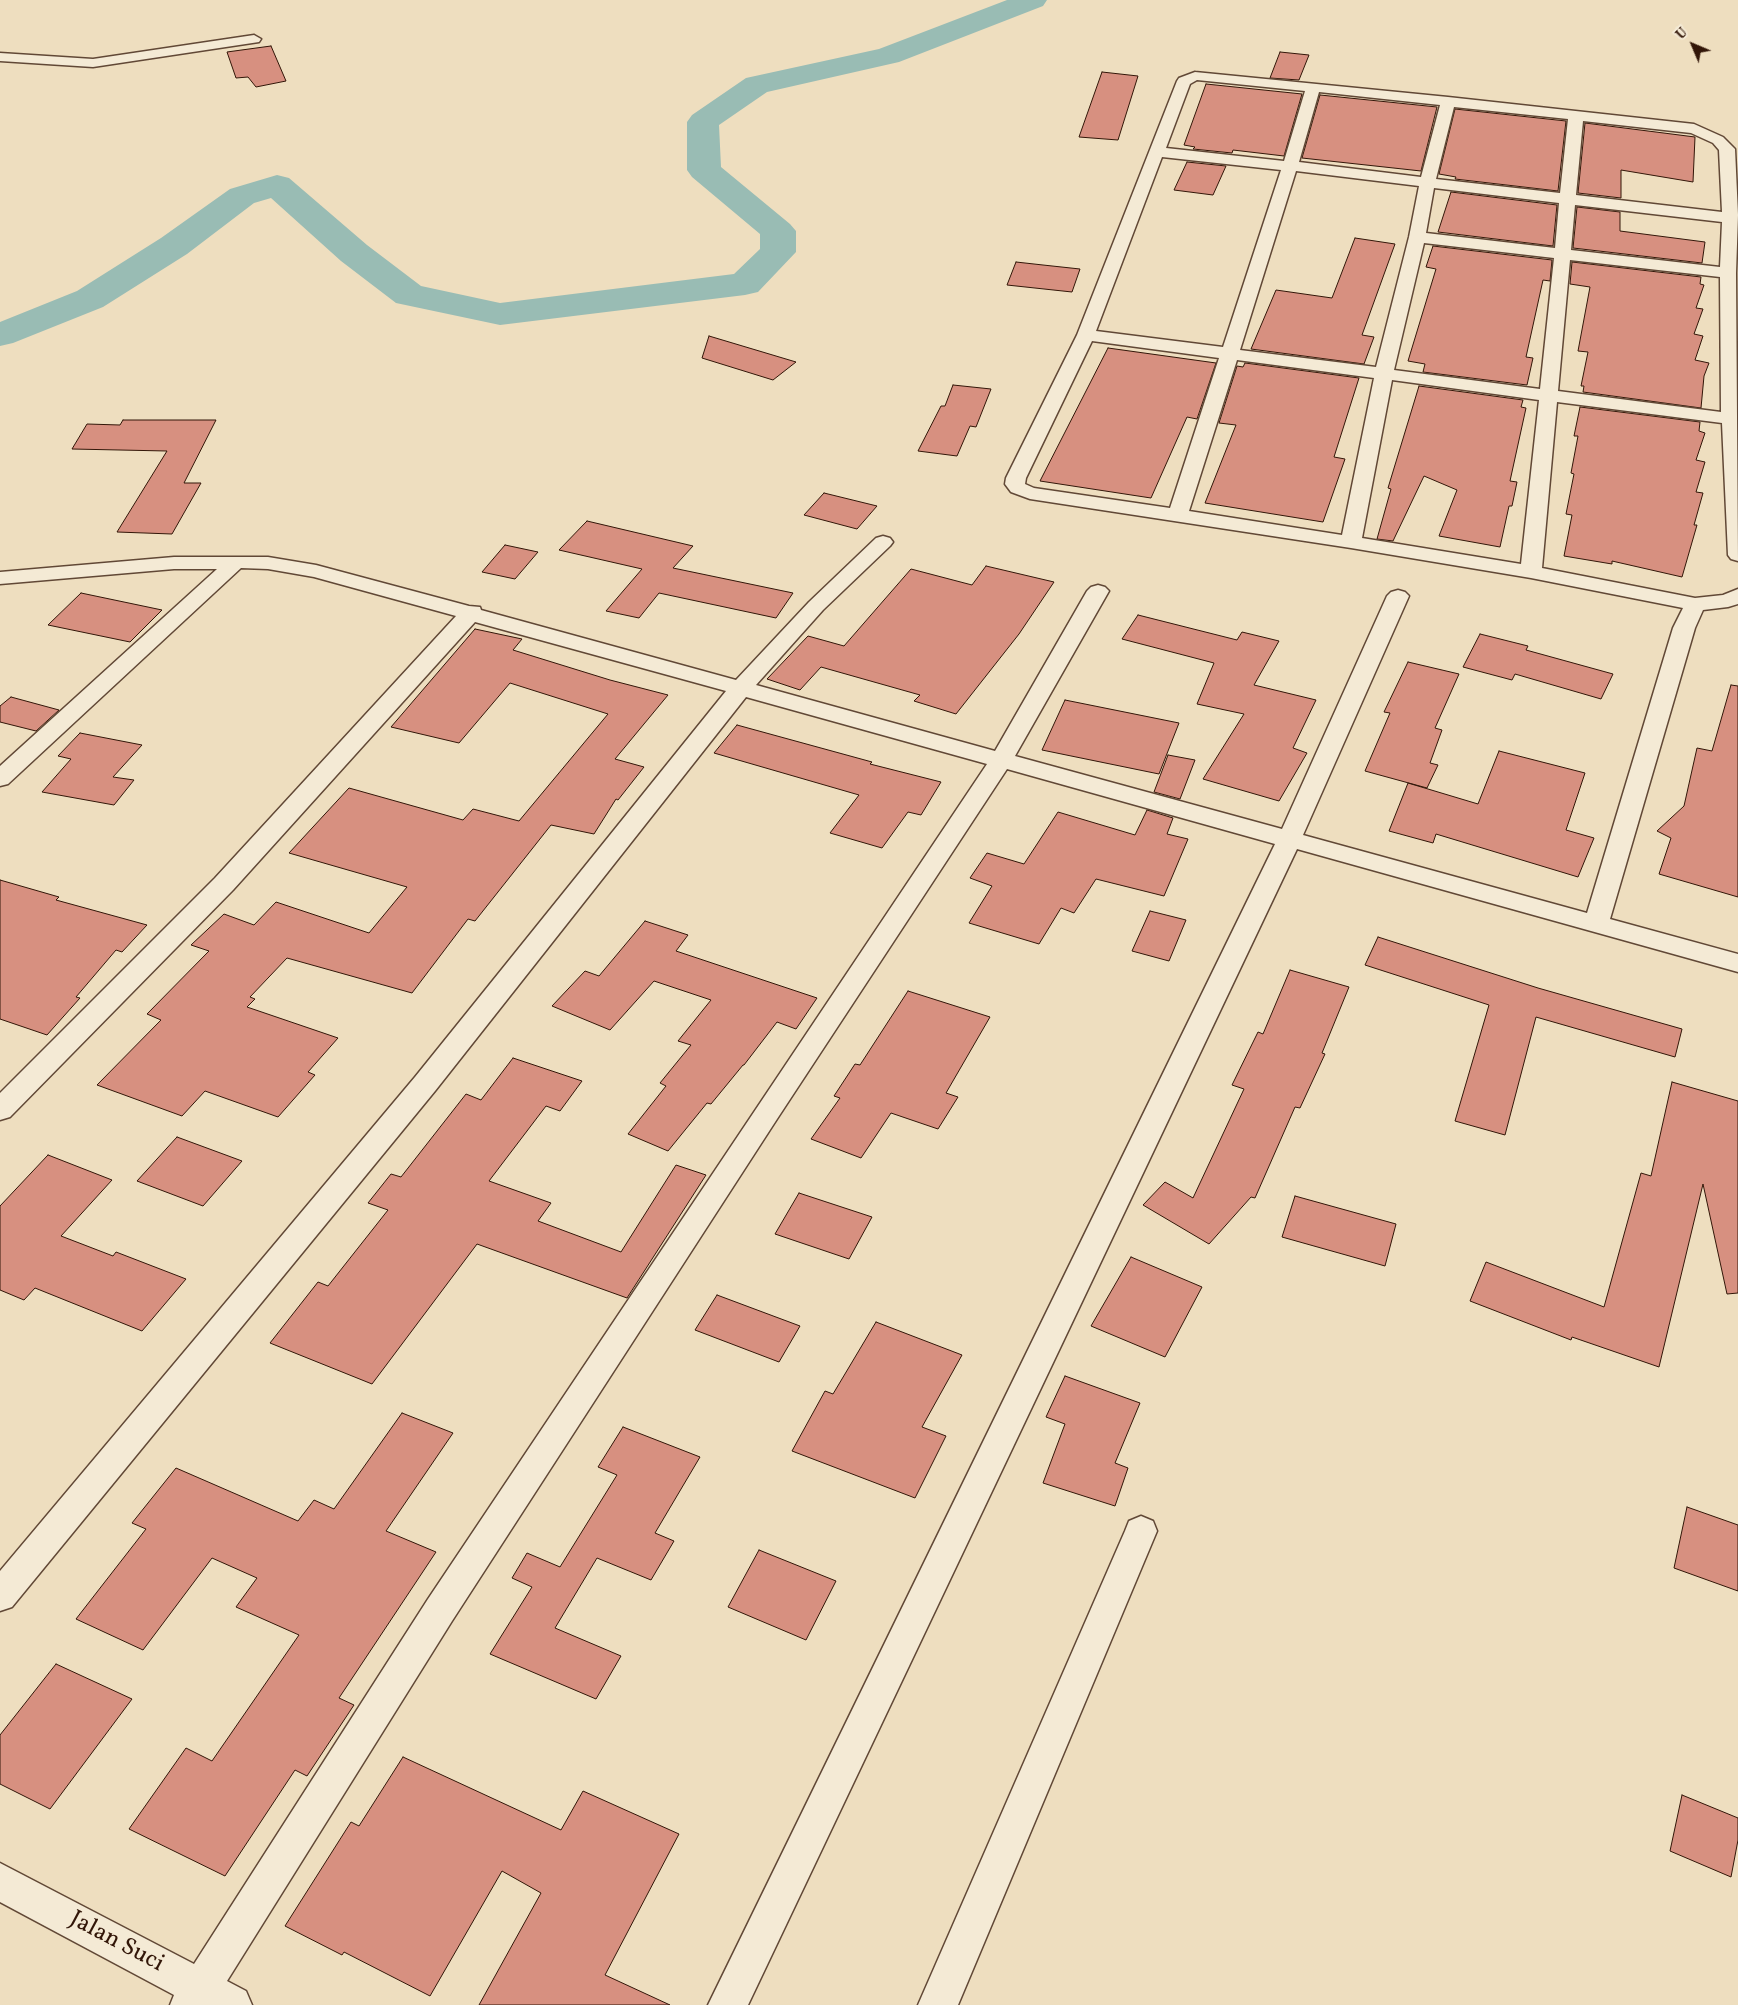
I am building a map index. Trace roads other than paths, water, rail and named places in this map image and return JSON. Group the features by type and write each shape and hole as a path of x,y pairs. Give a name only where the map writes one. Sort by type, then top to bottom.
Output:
{"street":[{"path":"0,58 93,63 254,39"},
{"path":"1738,555 1736,476 1731,419 1728,274 1730,218 1727,149 1718,140 1704,132 1685,127 1207,76 1188,78 1184,81 1086,335 1015,484 1022,491 1531,572 1696,604 1728,601 1738,596"},
{"path":"1178,515 1290,166 1313,87"},
{"path":"1351,542 1384,373 1418,237 1427,182 1448,101"},
{"path":"1531,572 1576,115"},
{"path":"1158,152 1730,218"},
{"path":"1418,237 1728,274"},
{"path":"1086,335 1731,419"},
{"path":"0,1596 425,1084 740,688 816,606 883,542"},
{"path":"0,578 174,564 236,562 268,563 316,571 472,612 740,688 1738,963"},
{"path":"0,779 236,562"},
{"path":"195,1996 440,1610 761,1120 1002,759 1098,591"},
{"path":"728,2005 1290,838 1398,596"},
{"path":"1596,923 1684,628 1696,604"},
{"path":"0,1110 224,884 472,612"},
{"path":"938,2005 1141,1531"},
{"name":"Jalan Suci","path":"0,1882 195,1996 232,2005"}],"waterway":[{"path":"0,335 90,299 174,246 242,196 277,185 354,253 409,295 500,314 745,284 778,252 778,231 704,170 703,122 757,85 888,56 1033,0"}]}
